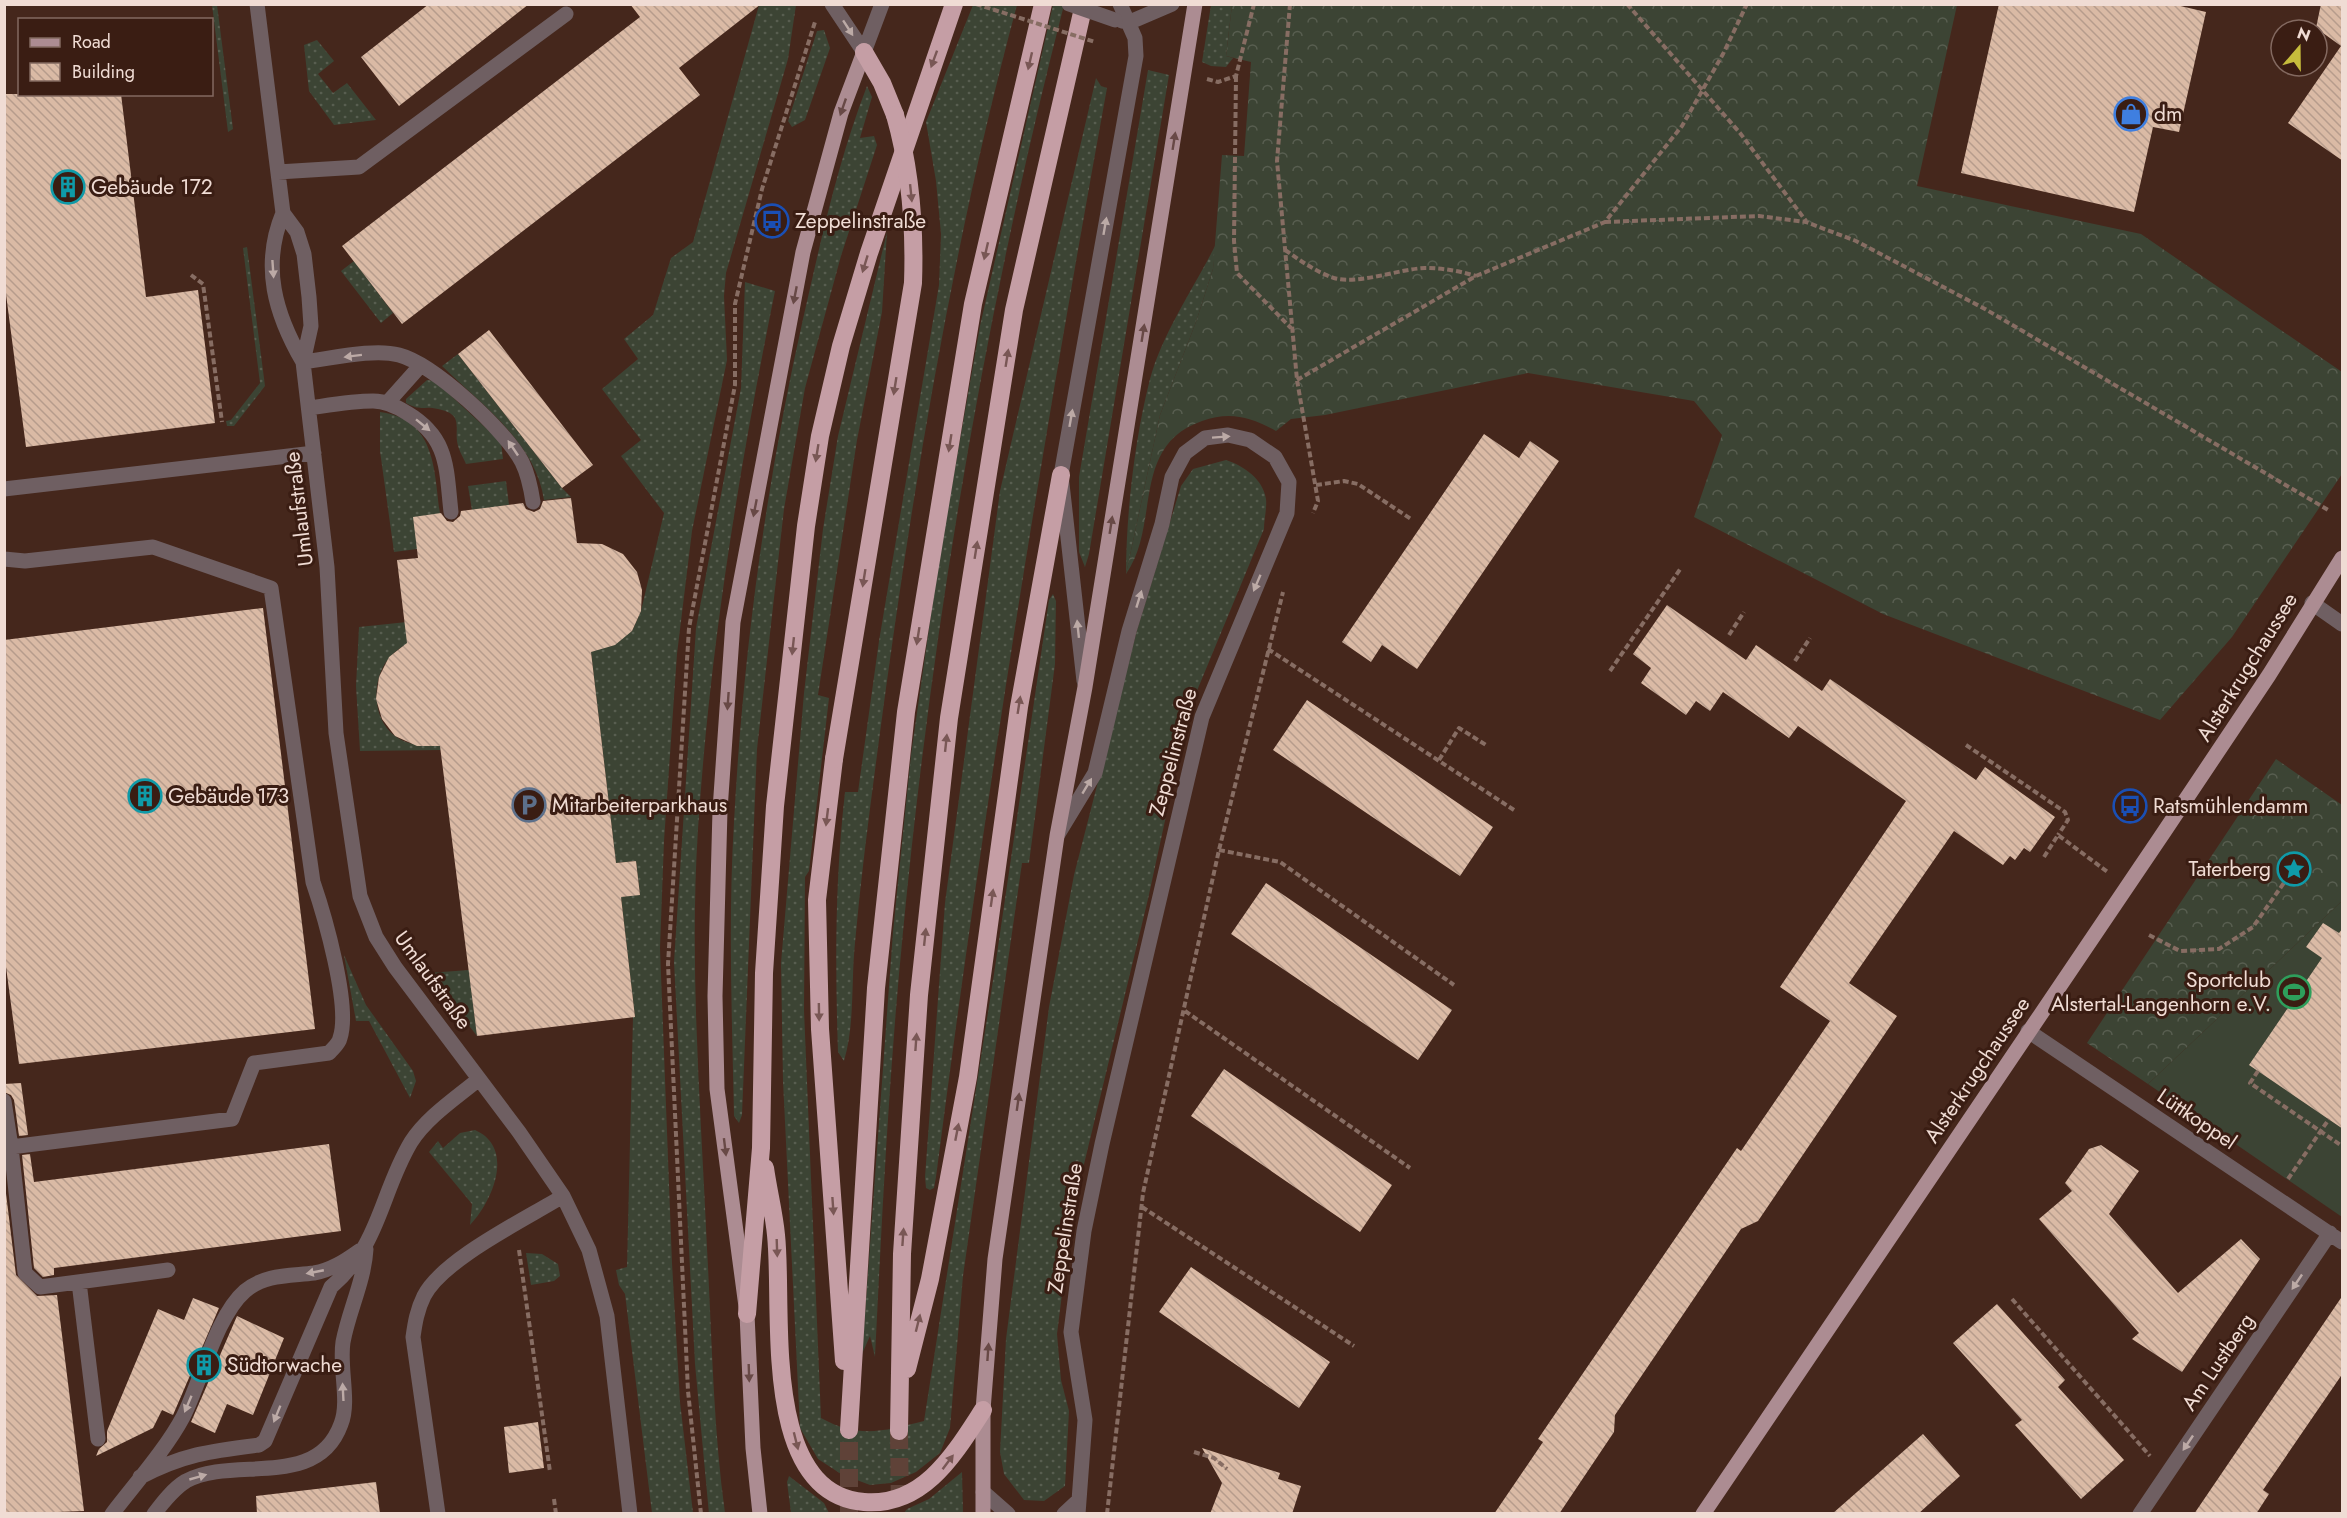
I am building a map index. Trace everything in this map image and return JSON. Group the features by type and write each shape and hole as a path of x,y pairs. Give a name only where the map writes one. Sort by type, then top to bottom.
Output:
{"highway":[{"path":"747,1314 761,1148 765,973 775,806 806,526 820,436 841,346 869,254 954,4"},
{"path":"864,52 882,83 895,115 904,148 915,235 912,283 834,759 817,900 820,1029 849,1430 876,988 906,712 973,304 1043,4"},
{"path":"899,1431 902,1254 919,995 949,718 1014,310 1084,4"},
{"path":"899,1400 930,1279 968,1077 1019,707 1061,475"},
{"path":"761,1148 776,1236 783,1390 799,1454 814,1478 834,1492 857,1501 874,1503 892,1500 928,1482 944,1468 983,1410"}],"main road":[{"name":"Zeppelinstraße","path":"983,1514 983,1410 995,1259 1057,836 1084,687 1195,4"},
{"path":"760,1514 753,1448 747,1314 717,1089 715,996 720,810 733,622 803,252 841,113 864,52"},
{"name":"Alsterkrugchaussee","path":"1702,1514 2269,675 2312,603 2341,565"}],"street":[{"name":"Umlaufstraße","path":"258,4 283,213 297,232 304,254 311,326 303,362 327,567 336,733 360,896 376,937 395,967 563,1196 589,1250 607,1316 630,1514"},
{"path":"832,4 864,52"},
{"path":"864,52 882,4"},
{"path":"1069,4 1123,21 1172,4"},
{"name":"Zeppelinstraße","path":"1084,687 1061,475 1136,56 1135,38 1123,21 1120,5"},
{"path":"278,172 359,167 566,14"},
{"name":"Umlaufstraße","path":"283,213 273,236 275,301 285,331 303,362"},
{"path":"303,362 368,354 399,354 437,373 508,440 522,463 533,502"},
{"path":"388,402 421,365"},
{"path":"309,408 373,401 388,402 425,425 439,441 446,462 451,512"},
{"name":"Zeppelinstraße","path":"1057,836 1095,773 1129,631 1162,524 1172,477 1185,453 1205,438 1228,435 1250,440 1275,457 1289,482 1287,513 1202,717 1102,1144 1084,1231 1071,1332 1076,1371 1084,1400 1085,1420 1078,1507 1064,1514"},
{"path":"4,489 314,453"},
{"path":"4,559 25,561 153,547 272,588 313,882 326,920 344,1023 340,1041 329,1053 254,1063 232,1119 11,1147"},
{"path":"2312,603 2343,624"},
{"name":"Lüttkoppel","path":"2028,1031 2336,1237"},
{"path":"140,1477 171,1461 201,1453 260,1445 266,1441 332,1287 351,1270 367,1246 414,1138 429,1121 479,1079"},
{"path":"4,1101 25,1273 40,1287 168,1270"},
{"path":"438,1514 413,1337 416,1315 424,1295 438,1278 459,1261 563,1196"},
{"name":"Am Lustberg","path":"2140,1514 2336,1237"},
{"path":"112,1514 182,1419 228,1312 243,1292 256,1283 277,1276 316,1272 330,1268 367,1246"},
{"path":"154,1514 174,1489 187,1480 205,1475 286,1466 309,1460 323,1451 334,1438 343,1416 341,1359 351,1310 364,1275 367,1246"},
{"path":"79,1282 98,1439"},
{"path":"983,1492 1008,1514"}],"path":[{"path":"976,4 1107,45"},
{"path":"1290,4 1277,160 1298,380 1318,501 1309,523"},
{"path":"1627,4 1703,88 1740,133 1806,222"},
{"path":"1605,222 1682,126 1747,4"},
{"path":"1236,76 1234,241 1237,273 1292,328"},
{"path":"1298,380 1476,276 1605,222 1759,216 1806,222 1857,241 1986,309 2330,511"},
{"path":"1285,250 1310,267 1336,278 1355,278 1424,268 1453,270 1476,276"},
{"path":"191,275 203,284 222,422"},
{"path":"1316,484 1344,481 1358,484 1411,519"},
{"path":"1610,671 1681,568"},
{"path":"1107,1514 1142,1207 1219,850 1284,588"},
{"path":"1730,635 1744,612"},
{"path":"1795,661 1810,638"},
{"path":"1268,649 1514,810"},
{"path":"1439,760 1459,728 1486,745"},
{"path":"1966,745 2066,812 2068,820 2044,856"},
{"path":"2058,835 2126,887"},
{"path":"1219,850 1280,862 1454,985"},
{"path":"2292,860 2298,861 2303,868 2301,874 2297,878 2288,877 2284,872 2285,866 2292,860"},
{"path":"2149,935 2180,951 2219,950 2253,927 2288,877"},
{"path":"1185,1011 1410,1168"},
{"path":"2258,1071 2250,1083 2343,1146"},
{"path":"2276,1197 2329,1119"},
{"path":"1142,1207 1354,1346"},
{"path":"508,1230 522,1254 550,1472"},
{"path":"2012,1299 2167,1475"},
{"path":"1194,1452 1214,1458 1227,1469"},
{"path":"554,1499 556,1514"}],"green space":[{"path":"212,5 217,5 233,129 228,132"},
{"path":"759,5 796,5 788,59 726,273 724,296 727,360 692,531 677,654 664,841 660,948 672,1263 680,1402 693,1513 652,1513 625,1294 619,1285 616,1270 627,1267 633,1017 635,1017 621,897 640,894 636,861 616,863 591,652 632,631 641,611 664,513 621,456 641,440 602,389 638,359 624,339 653,315 671,258 693,242"},
{"path":"973,5 1017,5 953,278 920,462 869,816 855,943 850,1032 844,1061 838,1052 836,954 839,857 845,792 858,792 879,641 939,285 941,234 936,181 926,122"},
{"path":"1053,5 1064,5 1010,234 987,349 947,581 930,698 915,815 898,985 886,1144 875,1357 870,1336 862,1354 893,932 911,755 938,565 980,326"},
{"path":"1211,5 1232,5 1226,56 1233,58 1226,67 1211,66 1202,62"},
{"path":"1232,5 1957,5 1917,186 2141,234 2342,372 2342,474 2232,637 2160,720 1883,614 1694,517 1722,435 1694,401 1528,373 1325,415 1291,419 1276,431 1258,422 1240,417 1222,416 1202,421 1179,433 1165,448 1150,488 1143,533 1126,574 1160,415 1196,322 1213,269 1222,155 1244,156 1251,62 1226,56"},
{"path":"824,30 830,48 805,120 792,127 788,121 817,31"},
{"path":"317,40 334,61 318,74 333,93 347,83 376,120 334,125 309,91 304,45"},
{"path":"1148,70 1169,75 1085,567 1079,552 1079,477"},
{"path":"1096,78 1101,86 1107,88 1014,631 973,904 936,1177 934,1188 930,1190 926,1188 925,1177 945,903 1000,491"},
{"path":"867,86 872,97 860,138 874,136 877,145 841,256 805,388 784,509 757,749 742,1115 739,1123 734,1116 731,896 738,759 750,632 767,506 803,319 839,172"},
{"path":"887,232 882,312 857,440 818,695 829,698 809,871 805,877 804,1010 821,1418 848,1429 884,1430 924,1421 994,974 1049,600 1053,594 1056,601 1055,664 1029,863 1022,863 963,1276 950,1428 940,1453 916,1472 891,1483 870,1485 841,1474 818,1459 800,1428 783,1081 781,963 804,693 823,529 838,436"},
{"path":"1216,244 1213,269 1196,322 1160,415 1126,574 1132,476 1150,379 1171,327"},
{"path":"247,247 265,386 234,426 227,426 226,421 231,420 260,383 243,248"},
{"path":"354,261 393,313 381,323 341,271"},
{"path":"745,282 775,291 749,425 718,626 703,761 696,881 695,986 699,1091 715,1414 725,1513 709,1514 695,1364 674,962 696,628 741,388"},
{"path":"458,354 571,497 544,500 539,479 518,443 505,426 442,366"},
{"path":"427,380 435,381 501,442 503,459 466,464 459,450 454,417 446,411 419,408 406,403 406,399"},
{"path":"380,412 398,417 412,425 422,436 429,449 440,514 417,549 394,552 380,451"},
{"path":"1226,460 1252,474 1261,485 1266,499 1264,529 1189,710 1148,899 1072,1214 1057,1334 1061,1380 1069,1411 1065,1486 1044,1501 1024,1500 1004,1474 1000,1452 1006,1339 1049,1007 1074,875 1137,630 1181,486 1193,469"},
{"path":"506,481 509,505 472,510 468,486"},
{"path":"426,620 428,637 403,646 384,664 376,697 381,719 395,736 411,744 440,746 441,750 360,751 356,686 359,627"},
{"path":"2276,759 2342,805 2342,901 2148,1084 2087,1043"},
{"name":"Sportclub Alstertal-Langenhorn e.V.","path":"2342,901 2342,1217 2148,1084"},
{"path":"344,955 366,1005 413,1071 416,1081 410,1098 369,1021 356,1021"},
{"path":"469,970 477,1036 428,973"},
{"path":"475,1130 487,1138 495,1149 497,1162 492,1190 486,1203 470,1225 472,1204 429,1152 438,1141 443,1148 460,1133"},
{"path":"526,1253 542,1254 558,1264 560,1276 554,1281 531,1285"},
{"path":"962,1472 963,1513 904,1513 907,1509 929,1499"},
{"path":"789,1476 824,1503 829,1513 791,1513 787,1482"}],"building":[{"path":"429,4 529,4 399,106 361,57"},
{"path":"630,4 761,4 679,68 700,95 402,324 342,246 640,17"},
{"path":"1999,4 2172,4 2206,12 2179,132 2153,127 2134,212 1961,173"},
{"path":"2321,4 2343,4 2343,161 2288,123 2319,78 2329,78 2329,63 2341,46 2329,37 2329,18 2318,18"},
{"name":"Gebäude 172","path":"4,94 121,96 146,297 198,290 215,423 26,447 4,279"},
{"path":"489,330 593,465 562,488 458,354"},
{"path":"1484,434 1519,458 1530,441 1559,461 1417,669 1382,645 1371,662 1342,642"},
{"name":"Mitarbeiterparkhaus","path":"571,498 577,543 602,544 623,554 637,572 642,590 641,611 632,631 615,645 591,652 616,863 636,861 640,895 621,897 635,1017 477,1036 440,746 417,746 395,736 382,719 376,699 379,677 389,657 407,643 397,560 418,558 413,517 441,513 447,521 453,522 460,516 461,511 523,503 526,509 534,512 540,509 543,501"},
{"path":"1667,605 1746,660 1756,645 1822,691 1830,679 1976,780 1985,767 2055,817 2030,852 2024,848 2015,860 2010,856 2003,865 1954,831 1849,983 1897,1016 1758,1221 1741,1229 1615,1415 1614,1432 1559,1514 1494,1514 1543,1442 1538,1439 1737,1148 1741,1151 1830,1021 1780,987 1906,801 1798,726 1789,738 1723,692 1710,711 1696,701 1686,715 1641,683 1651,668 1633,654"},
{"name":"Gebäude 173","path":"263,608 315,1029 19,1064 4,952 4,640"},
{"path":"1307,700 1493,827 1460,876 1273,750"},
{"path":"1266,883 1452,1010 1418,1060 1231,934"},
{"path":"2323,923 2339,933 2343,928 2343,1129 2249,1065 2322,958 2306,947"},
{"path":"1224,1069 1392,1185 1360,1232 1191,1116"},
{"path":"21,1083 28,1135 19,1136 14,1100 11,1095 4,1092 4,1084"},
{"path":"329,1144 341,1231 54,1268 54,1275 43,1277 34,1268 22,1155 30,1154 34,1182"},
{"path":"2101,1145 2139,1171 2109,1214 2178,1293 2241,1239 2260,1259 2182,1372 2132,1339 2139,1333 2039,1219 2072,1191 2065,1183 2089,1149"},
{"path":"4,1177 16,1275 37,1296 57,1295 84,1511 4,1514"},
{"path":"1191,1267 1330,1362 1299,1408 1159,1312"},
{"path":"2343,1295 2343,1373 2263,1490 2269,1494 2256,1514 2194,1514"},
{"path":"193,1298 219,1308 173,1415 162,1410 153,1428 96,1456 99,1449 107,1442 107,1431 158,1309 184,1320"},
{"path":"1997,1304 2065,1380 2058,1387 2124,1460 2081,1499 2015,1425 2022,1420 1953,1343"},
{"path":"237,1316 284,1338 253,1415 227,1404 215,1433 191,1422"},
{"path":"538,1422 544,1468 509,1473 504,1427"},
{"path":"1923,1434 1960,1476 1918,1514 1832,1514"},
{"path":"1202,1448 1280,1473 1278,1479 1301,1486 1292,1514 1210,1514 1222,1483"},
{"path":"376,1482 380,1514 257,1514 256,1496"}],"tunnel":[{"path":"849,1430 849,1514"},
{"path":"899,1431 900,1514"}],"place":[{"name":"dm","path":"2131,114"},
{"name":"Gebäude 172","path":"68,187"},
{"name":"Zeppelinstraße","path":"772,221"},
{"name":"Gebäude 173","path":"145,796"},
{"name":"Mitarbeiterparkhaus","path":"529,805"},
{"name":"Ratsmühlendamm","path":"2130,806"},
{"name":"Taterberg","path":"2294,869"},
{"name":"Sportclub Alstertal-Langenhorn e.V.","path":"2294,992"},
{"name":"Südtorwache","path":"204,1365"}]}
